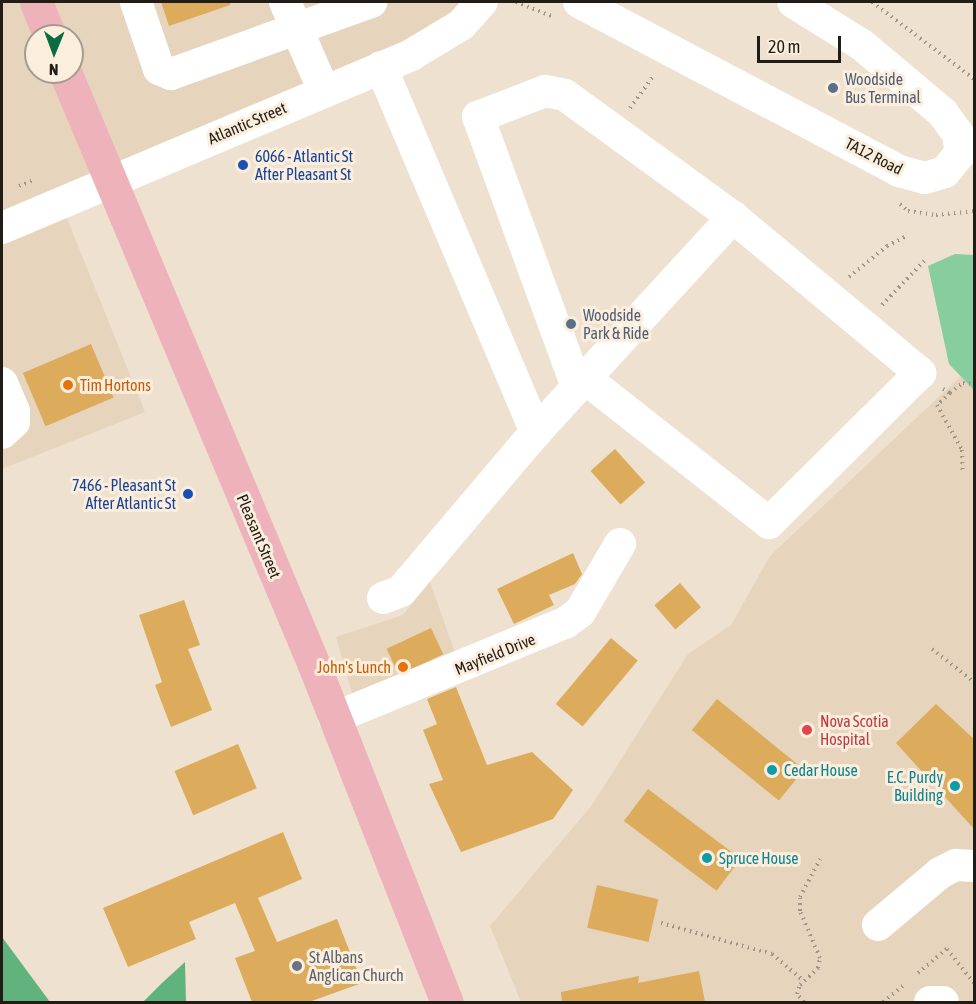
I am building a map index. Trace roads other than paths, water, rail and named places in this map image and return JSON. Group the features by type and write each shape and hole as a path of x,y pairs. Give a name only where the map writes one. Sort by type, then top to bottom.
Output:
{"main road":[{"path":"36,2 45,24"},
{"name":"Pleasant Street","path":"70,84 334,717 447,1002"}],"street":[{"path":"135,2 159,69 171,74 371,2"},
{"path":"285,2 324,91"},
{"name":"Atlantic Street","path":"2,228 411,55 461,25 482,2"},
{"name":"TA12 Road","path":"579,2 899,171 925,178 945,172 959,155 960,147 958,134 943,113 862,45 794,2"},
{"path":"381,66 536,432"},
{"path":"545,91 565,95 733,217 920,373 769,523 581,383 478,117 545,91"},
{"path":"383,598 401,591 536,432 733,217"},
{"path":"2,383 14,411 14,422 2,434"},
{"name":"Mayfield Drive","path":"334,717 565,623 580,612 620,544"},
{"path":"878,925 940,873 956,865 975,866"}],"place":[{"name":"Woodside Bus Terminal","path":"833,88"},
{"name":"6066 - Atlantic St After Pleasant St","path":"243,165"},
{"name":"Woodside Park & Ride","path":"571,324"},
{"name":"Tim Hortons","path":"68,385"},
{"name":"7466 - Pleasant St After Atlantic St","path":"188,494"},
{"name":"John's Lunch","path":"403,667"},
{"name":"Nova Scotia Hospital","path":"807,730"},
{"name":"Cedar House","path":"772,770"},
{"name":"E.C. Purdy Building","path":"955,786"},
{"name":"Spruce House","path":"707,858"},
{"name":"St Albans Anglican Church","path":"297,966"}]}
